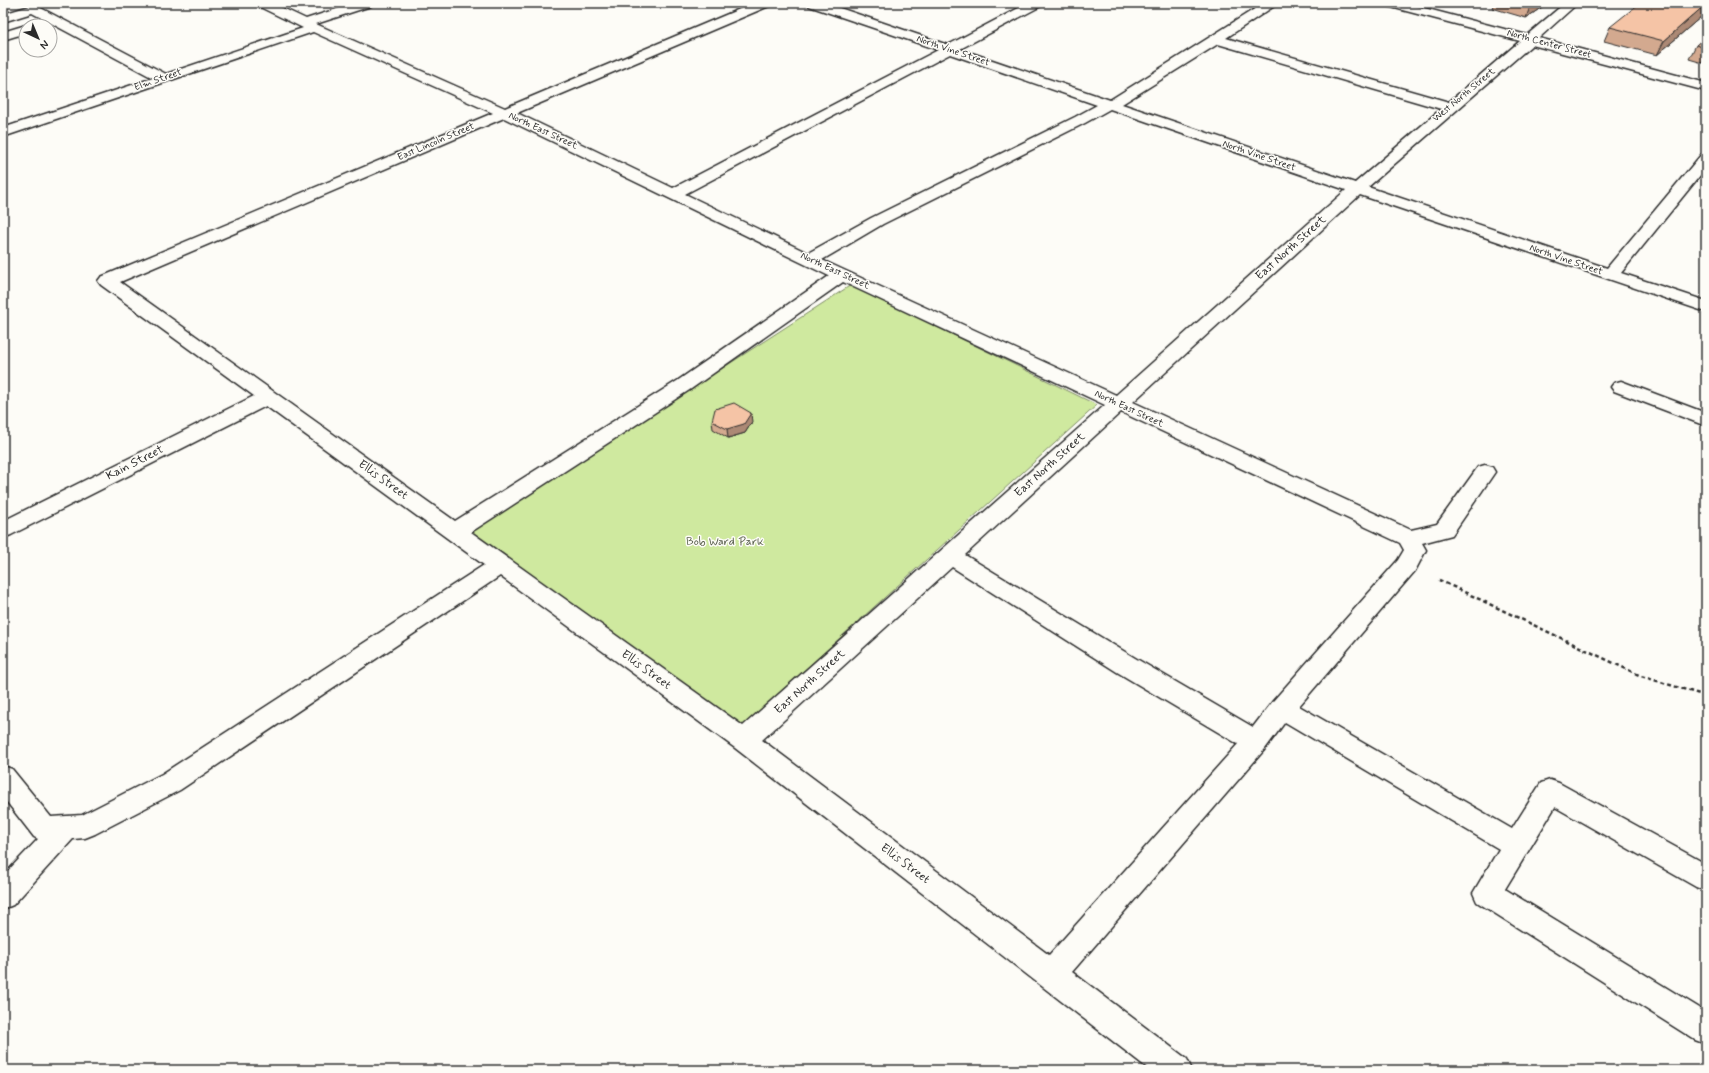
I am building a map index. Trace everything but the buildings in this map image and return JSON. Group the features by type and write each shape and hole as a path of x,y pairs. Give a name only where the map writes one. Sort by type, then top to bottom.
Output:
{"street":[{"name":"North East Street","path":"262,3 309,26 505,113 675,193 809,260 1409,538"},
{"name":"Elm Street","path":"3,133 164,78 309,26 367,3"},
{"name":"East Lincoln Street","path":"107,281 765,3"},
{"name":"North Vine Street","path":"813,3 1706,307"},
{"path":"675,193 1037,3"},
{"path":"809,260 877,221 1080,120 1109,104 1273,3"},
{"name":"North Center Street","path":"1391,3 1706,87"},
{"name":"West North Street","path":"1357,189 1572,3"},
{"path":"3,18 33,9 50,18"},
{"path":"58,22 164,78"},
{"path":"3,36 18,31"},
{"path":"1216,39 1450,107"},
{"path":"1610,275 1706,158"},
{"name":"East North Street","path":"744,741 1357,189"},
{"path":"455,532 684,385 842,275"},
{"name":"Ellis Street","path":"107,281 744,741 1176,1070"},
{"path":"1621,387 1706,420"},
{"name":"Kain Street","path":"3,530 268,397"},
{"path":"1051,974 1256,742 1282,708 1407,565 1415,550 1409,538 1444,530 1485,472"},
{"path":"950,555 1126,665 1256,742"},
{"path":"3,777 44,829 85,826 171,782 500,565"},
{"path":"1282,708 1517,846"},
{"path":"1706,878 1550,791 1487,893 1706,1029"},
{"path":"3,896 65,828"}],"green space":[{"name":"Bob Ward Park","path":"851,285 1097,405 734,734 460,538"}]}
